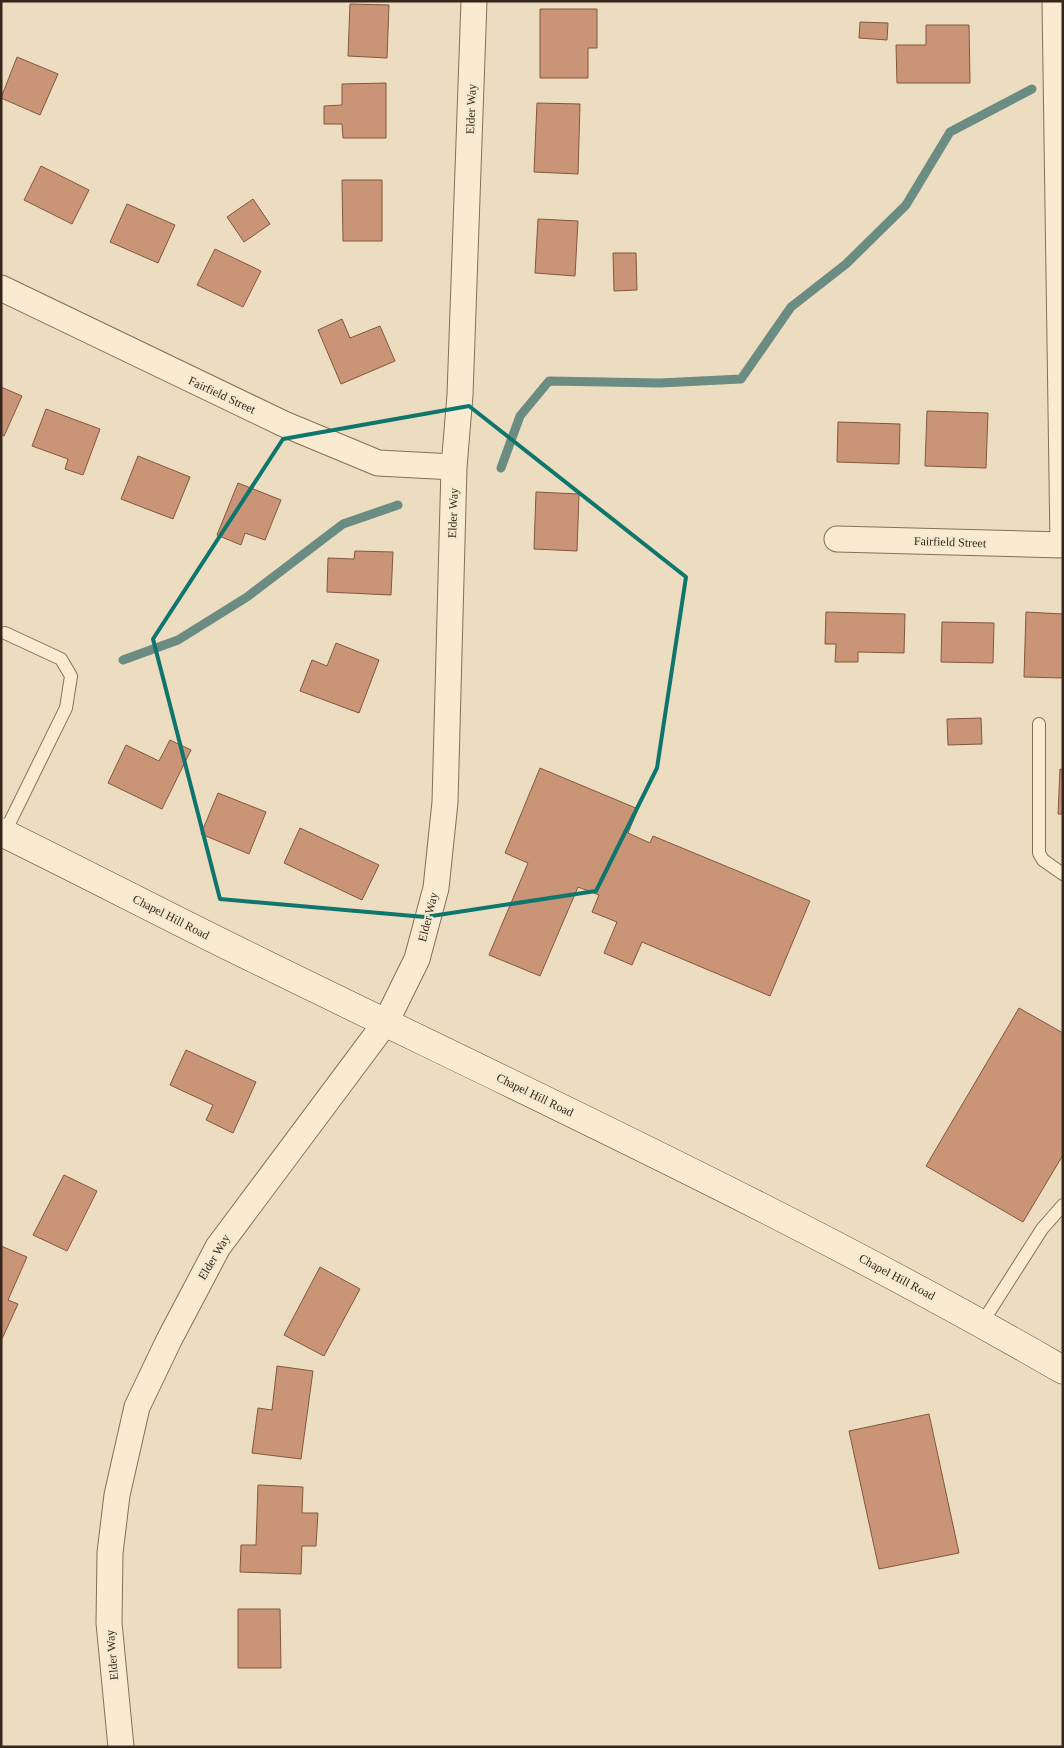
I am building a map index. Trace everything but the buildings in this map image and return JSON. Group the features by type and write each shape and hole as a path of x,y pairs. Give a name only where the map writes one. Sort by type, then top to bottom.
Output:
{"main road":[{"name":"Chapel Hill Road","path":"3,833 741,1195 982,1323 1063,1370"}],"street":[{"name":"Elder Way","path":"121,1747 109,1623 110,1553 117,1494 137,1407 169,1340 218,1247 386,1022 417,960 436,888 445,802 454,467 460,395 474,1"},
{"path":"1055,1 1063,545"},
{"name":"Fairfield Street","path":"1,288 284,424 378,463 454,467"},
{"name":"Fairfield Street","path":"837,538 1063,545"}],"lane":[{"path":"3,833 66,708 72,676 61,659 5,633"},
{"path":"1039,724 1039,852 1043,860 1063,874"},
{"path":"982,1323 1042,1229 1063,1206"}],"highlighted area":[{"path":"469,406 686,577 657,768 596,891 425,917 220,899 153,639 283,439"}],"waterway":[{"path":"501,468 520,416 549,381 660,383 741,379 791,307 846,264 906,205 950,132 1032,89"},
{"path":"123,660 178,640 247,597 343,524 398,505"}]}
